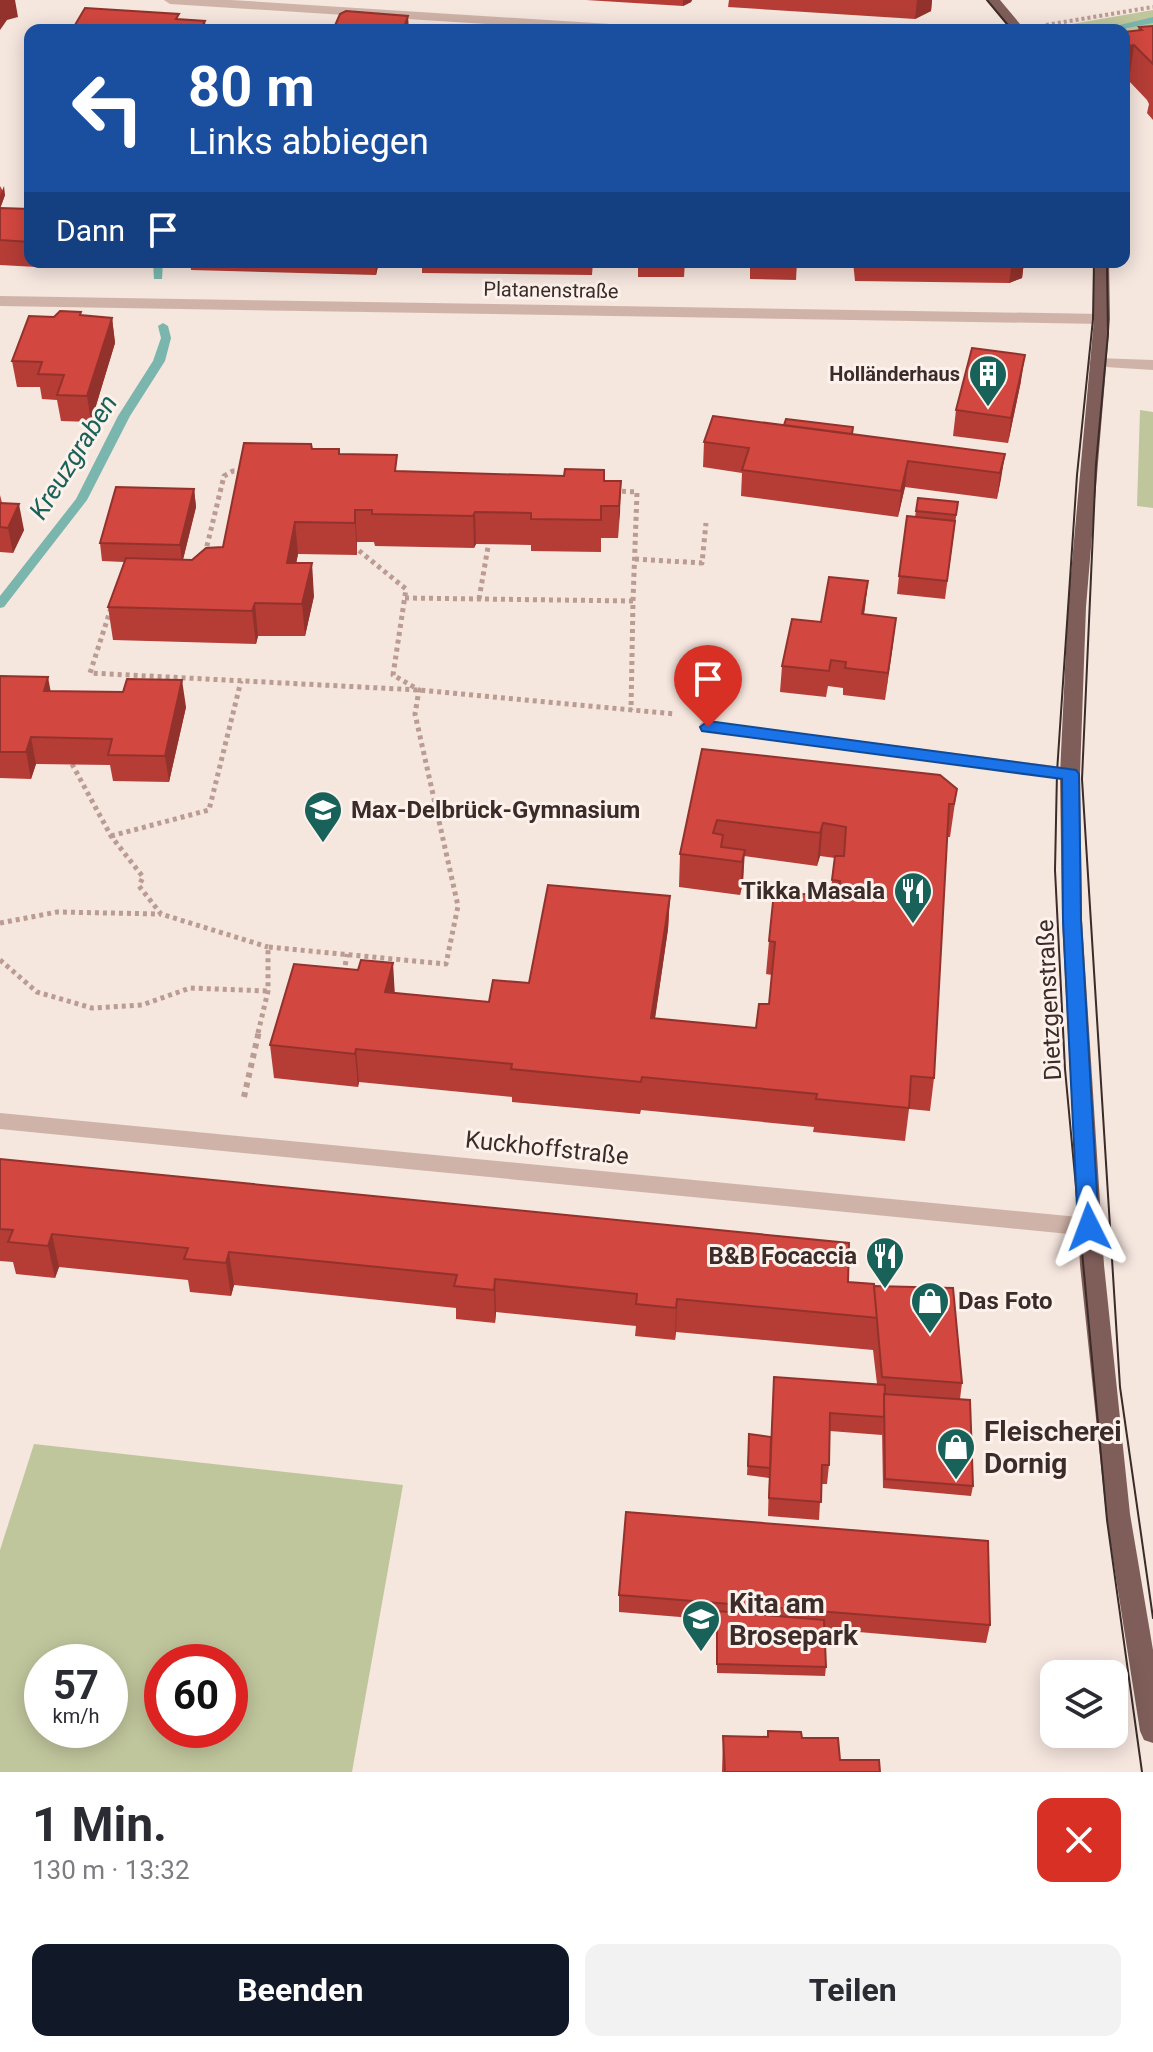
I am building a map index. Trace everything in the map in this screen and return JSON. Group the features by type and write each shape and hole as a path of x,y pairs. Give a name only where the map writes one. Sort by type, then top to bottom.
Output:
{"main road":[{"path":"993,0 1013,24"},
{"name":"Dietzgenstraße","path":"1101,268 1102,319 1077,607 1070,774 1072,920 1089,1227 1118,1514 1153,1731"}],"street":[{"path":"170,0 548,24"},
{"name":"Platanenstraße","path":"0,301 1102,319"},
{"path":"1096,363 1153,365"},
{"path":"708,727 1070,774"},
{"name":"Kuckhoffstraße","path":"0,1121 1089,1227"}],"path":[{"path":"1051,24 1153,7"},
{"path":"204,558 224,476 233,471 249,472"},
{"path":"606,491 637,492 631,710"},
{"path":"635,559 702,563 706,523"},
{"path":"479,599 488,547"},
{"path":"357,549 406,589 393,675 419,690"},
{"path":"405,598 633,601"},
{"path":"113,603 90,673 419,690 675,714"},
{"path":"111,836 209,810 241,681"},
{"path":"0,923 11,918 80,912 161,914 268,947 446,964 458,906 415,714 419,690"},
{"path":"72,764 111,836 143,877 139,886 161,914"},
{"path":"244,1097 268,991 268,947"},
{"path":"343,985 347,954"},
{"path":"0,960 37,992 92,1008 142,1005 190,988 268,991"}],"green space":[{"path":"1153,10 1153,41 1130,46 1130,24 1072,24"},
{"path":"1140,410 1153,412 1153,508 1137,506"},
{"path":"34,1444 403,1485 352,1772 0,1772 0,1550"}],"building":[{"path":"85,8 179,14 176,19 205,21 203,24 76,24"},
{"path":"346,11 408,16 405,24 336,24 340,14"},
{"path":"1153,26 1153,64 1134,45 1130,46 1130,31 1142,30 1139,27"},
{"path":"0,208 24,209 24,242 0,240"},
{"path":"60,311 112,318 87,396 57,395 64,375 38,374 42,362 12,361 29,316 54,317"},
{"path":"972,348 1025,355 1011,418 956,410"},
{"path":"713,416 1005,454 1000,473 908,461 901,491 742,470 749,448 704,442"},
{"path":"786,419 853,427 852,434 784,425"},
{"path":"244,443 311,444 312,449 339,449 339,454 397,455 395,471 564,476 565,469 604,470 604,481 621,481 619,506 601,506 601,520 531,519 531,513 475,512 473,516 372,514 372,510 355,510 355,523 295,522 287,563 312,563 302,604 255,603 252,611 108,607 126,558 192,560 206,548 223,547"},
{"path":"116,487 194,489 180,545 100,543"},
{"path":"918,498 958,502 956,515 916,511"},
{"path":"0,503 19,504 8,528 0,527"},
{"path":"907,516 955,521 947,581 899,576"},
{"path":"829,577 868,581 862,614 896,618 888,673 845,668 846,662 831,660 829,671 782,666 792,619 821,622"},
{"path":"0,676 48,677 44,691 123,692 127,679 182,680 165,756 108,755 112,739 31,737 26,752 0,752"},
{"path":"702,749 940,775 957,789 954,804 949,804 934,1078 911,1076 909,1108 816,1099 817,1094 642,1077 641,1082 511,1069 512,1064 356,1049 355,1054 270,1045 294,964 358,970 361,960 393,963 385,992 489,1002 493,980 529,983 548,885 670,896 651,1018 756,1028 759,1004 769,1004 775,942 769,941 774,892 832,896 839,889 840,881 832,880 835,856 844,856 846,827 823,823 820,833 717,820 713,833 723,835 721,847 745,850 742,862 680,854"},
{"path":"0,1159 849,1243 848,1282 874,1284 878,1318 677,1299 676,1308 636,1304 637,1294 495,1279 494,1290 454,1286 457,1275 229,1252 226,1263 184,1259 188,1248 52,1234 48,1246 8,1242 13,1230 0,1229"},
{"path":"874,1286 953,1288 962,1383 882,1377"},
{"path":"774,1377 885,1385 884,1417 830,1413 829,1465 822,1465 821,1502 769,1498"},
{"path":"884,1394 970,1400 973,1486 885,1479"},
{"path":"749,1434 771,1437 770,1468 748,1466"},
{"path":"626,1512 988,1541 990,1625 619,1595"},
{"path":"717,1611 824,1620 826,1667 717,1664"},
{"path":"768,1731 801,1732 802,1738 838,1738 840,1760 879,1760 880,1772 725,1772 723,1736 768,1737"}],"waterway":[{"name":"Kreuzgraben","path":"1130,25 1153,20"},
{"name":"Kreuzgraben","path":"158,268 158,277"},
{"name":"Kreuzgraben","path":"0,604 81,500 124,416 159,361 166,338 163,326"}],"tram line":[{"path":"987,0 1007,24"},
{"path":"1094,268 1093,319 1077,475 1057,772 1055,870 1065,1069 1107,1520 1142,1772"},
{"path":"1107,268 1108,334 1096,464 1082,779 1120,1387 1153,1618"}],"place":[{"name":"Holländerhaus","path":"988,408"},
{"name":"Max-Delbrück-Gymnasium","path":"323,844"},
{"name":"Tikka Masala","path":"913,925"},
{"name":"B&B Focaccia","path":"885,1290"},
{"name":"Das Foto","path":"930,1335"},
{"name":"Fleischerei Dornig","path":"956,1481"},
{"name":"Kita am Brosepark","path":"701,1653"}],"route":[{"path":"708,727 1070,774 1072,920 1089,1227"}]}
